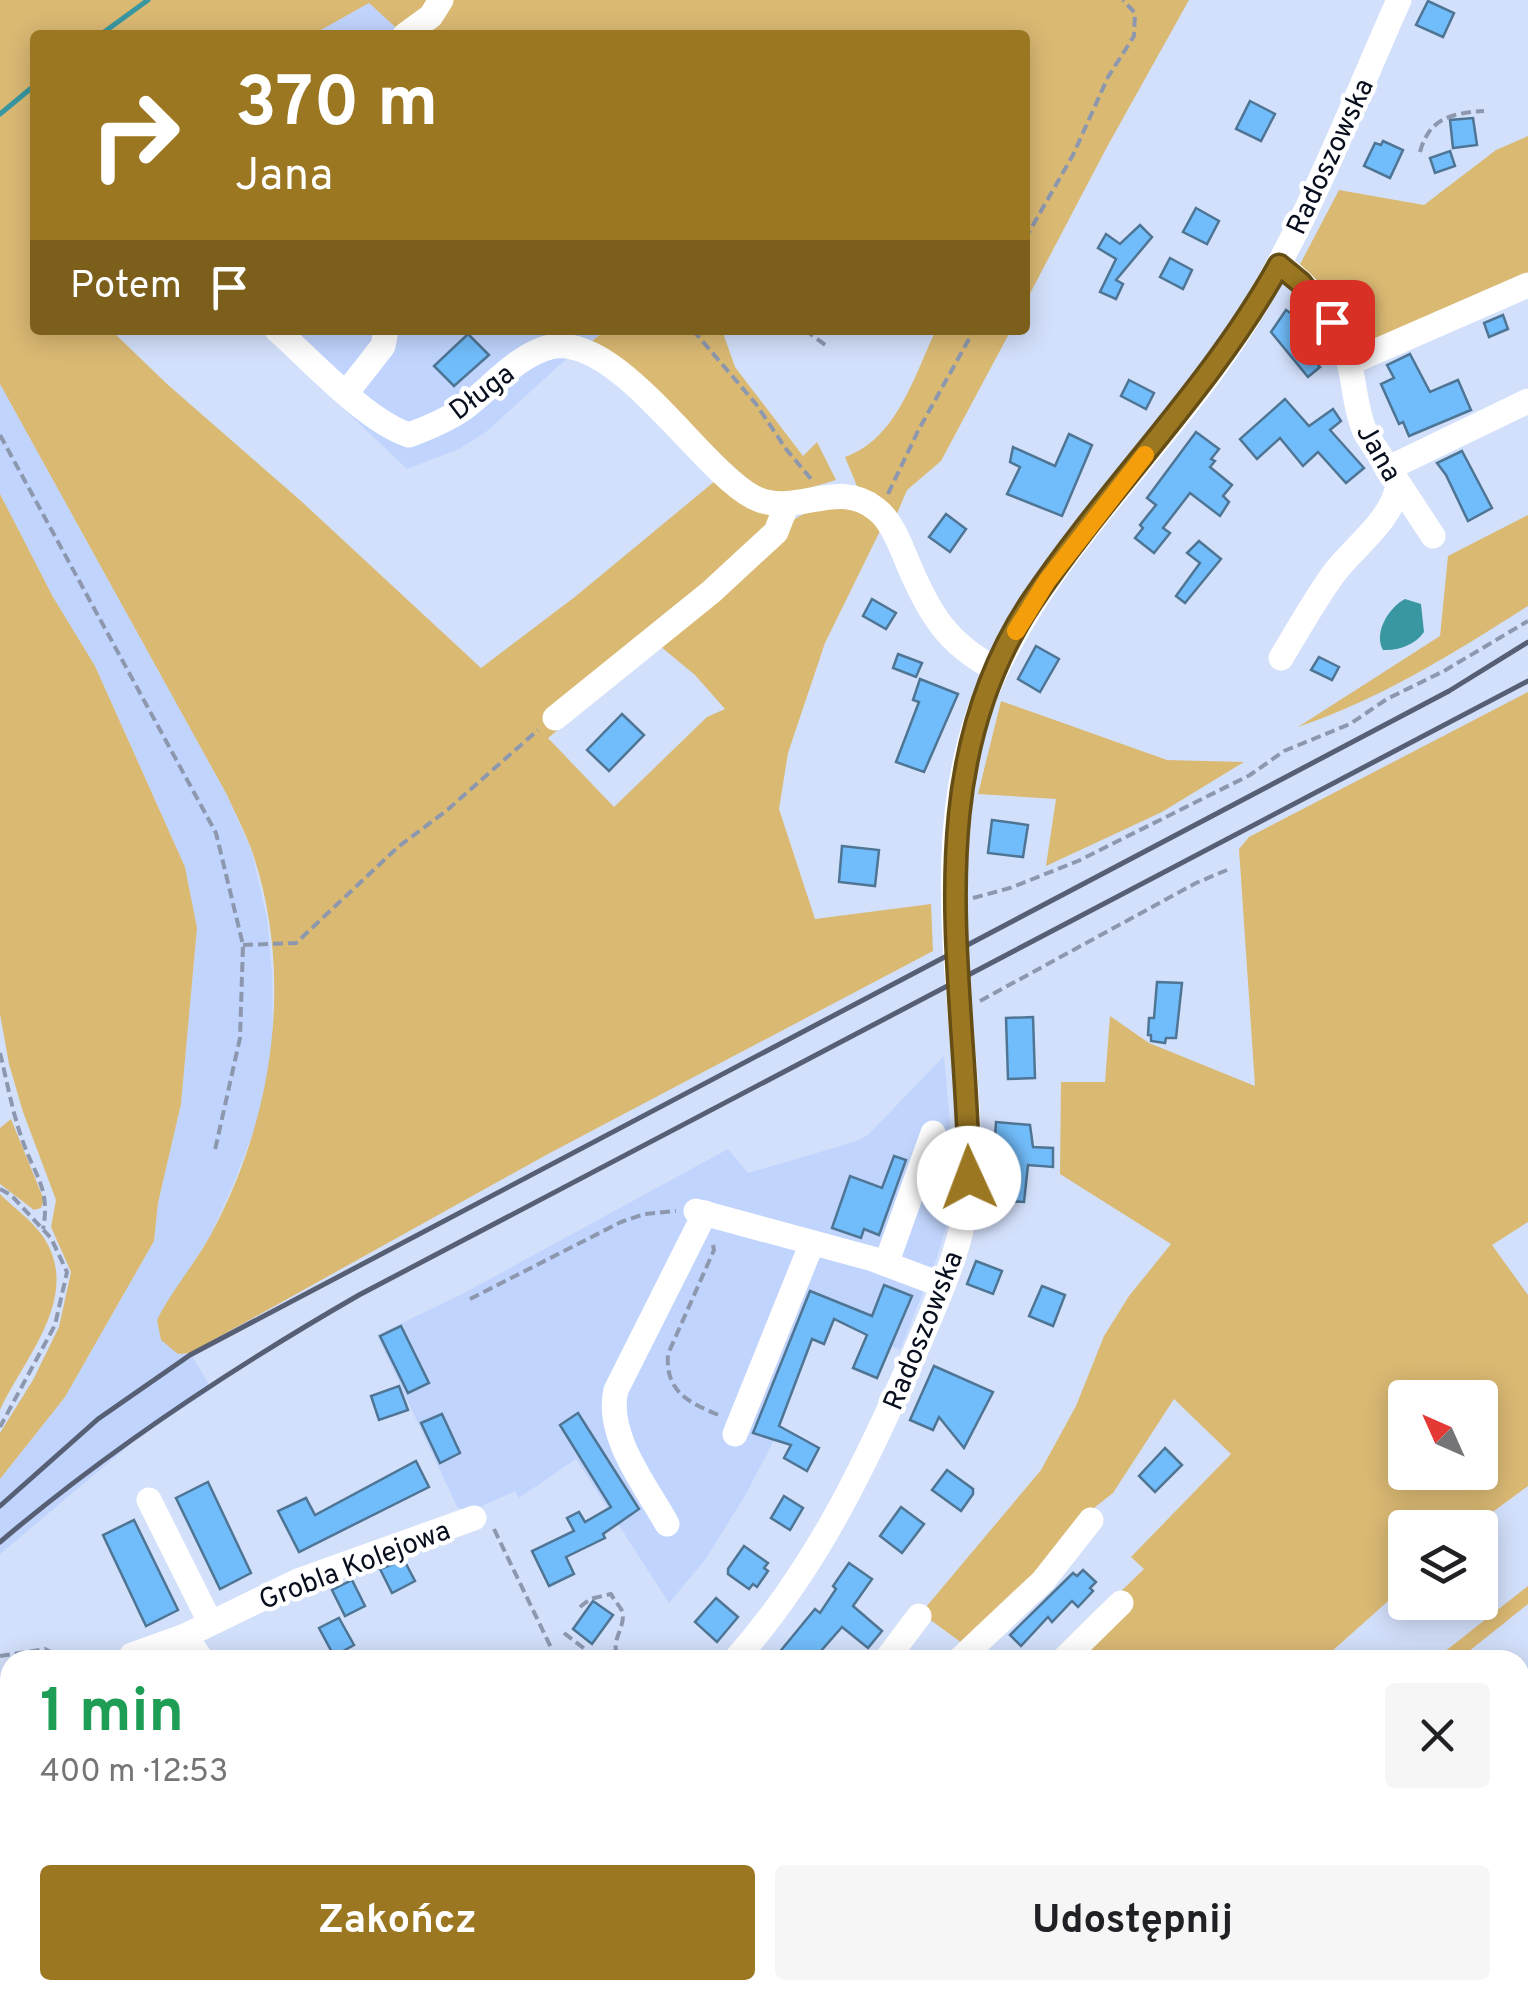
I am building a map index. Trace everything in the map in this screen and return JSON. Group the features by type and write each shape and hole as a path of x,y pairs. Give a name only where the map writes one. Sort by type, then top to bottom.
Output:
{"street":[{"path":"417,30 441,0"},
{"name":"Radoszowska","path":"743,1650 778,1609 840,1514 866,1464 959,1240 968,1198 968,1152 954,900 957,821 971,739 996,669 1030,605 1255,308 1279,265 1400,0"},
{"name":"Jana","path":"1279,265 1301,283 1332,322 1349,363 1360,421 1392,477 1434,536"},
{"path":"1349,363 1528,286"},
{"name":"Długa","path":"283,335 384,423 409,435 462,410 528,356 558,338 586,351 666,414 752,496 786,506"},
{"path":"347,392 383,346 385,335"},
{"path":"1281,658 1336,571 1379,522 1394,498 1392,477 1528,400"},
{"path":"555,718 711,592 776,532 786,506 846,494 879,510 899,541 930,612 947,636 996,669"},
{"path":"886,1264 933,1133"},
{"path":"667,1524 622,1442 612,1404 700,1212 886,1264 942,1286"},
{"path":"737,1428 812,1243"},
{"path":"149,1500 210,1622"},
{"name":"Grobla Kolejowa","path":"146,1650 185,1636 314,1574 474,1518"},
{"path":"970,1650 1042,1582 1091,1520"},
{"path":"1073,1650 1121,1604"},
{"path":"894,1650 919,1616"},
{"path":"185,1636 195,1650"}],"path":[{"path":"1030,231 1073,154 1108,77 1134,36 1135,13 1126,2"},
{"path":"1420,152 1434,124 1459,113 1484,111"},
{"path":"698,335 756,404 796,463 815,482"},
{"path":"812,335 828,346"},
{"path":"879,510 971,335"},
{"path":"0,434 216,833 243,945 240,1038 215,1150"},
{"path":"954,900 1010,888 1078,861 1250,775 1284,751 1350,724 1387,699 1444,672 1528,621"},
{"path":"243,945 296,943 398,847 555,718"},
{"path":"959,1011 1227,870"},
{"path":"0,1053 22,1140 46,1192 43,1229"},
{"path":"0,1188 51,1238 67,1272 55,1325 0,1427"},
{"path":"470,1299 634,1216 700,1212 714,1250 668,1354 669,1379 683,1398 737,1428"},
{"name":"Grobla Kolejowa","path":"474,1518 487,1518 492,1526 553,1650"},
{"path":"580,1607 590,1599 611,1594 622,1610 623,1623 614,1642 616,1650"},
{"path":"564,1633 587,1650"}],"shaded area":[{"path":"0,0 1189,0 1030,293 1030,30 399,30 369,3 321,30 30,30 30,335 116,335 481,668 576,596 715,481 792,521 816,508 839,504 860,511 881,529 825,643 788,753 779,809 815,919 931,904 933,951 548,1154 190,1353 178,1354 161,1340 157,1320 210,1236 232,1192 262,1097 271,1048 272,948 265,899 252,851 227,795 0,384","holes":["660,646 695,675 725,709 707,717 614,807 548,738"]},
{"path":"369,3 399,30 321,30"},
{"path":"1528,136 1528,280 1359,357 1297,270 1339,190 1424,205 1496,150"},
{"path":"266,335 599,335 564,361 486,432 459,449 407,469"},
{"path":"600,335 724,335 735,367 803,456 817,442 836,480 792,493 761,491 592,341"},
{"path":"934,335 1008,335 941,461 907,490 896,516 857,486 845,457 878,436 911,386"},
{"path":"0,384 227,795 252,852 267,919 273,1050 261,1112 233,1185 210,1236 157,1320 178,1354 190,1353 212,1389 144,1433 0,1554 0,1479 65,1397 154,1241 158,1203 181,1104 197,928 185,867 95,666 53,597 0,494"},
{"path":"0,494 53,597 95,666 185,867 197,928 181,1104 158,1203 154,1241 65,1397 0,1479 0,1433 33,1380 59,1327 71,1272 51,1227 56,1200 23,1112 0,1014"},
{"path":"1528,515 1528,606 1388,689 1298,727 1440,636 1448,556"},
{"path":"1405,599 1421,604 1424,632 1406,646 1383,650 1380,636 1384,621"},
{"path":"1528,692 1528,1222 1492,1245 1528,1295 1528,1486 1495,1510 1388,1510 1388,1601 1333,1650 1080,1650 1118,1594 1144,1569 1131,1557 1231,1454 1174,1399 1113,1493 1090,1511 1038,1576 966,1646 921,1613 1041,1470 1076,1406 1104,1336 1129,1296 1171,1244 1060,1174 1061,1082 1105,1082 1110,1016 1149,1043 1255,1086 1239,849 1249,837"},
{"path":"1001,701 1167,760 1244,762 1162,812 1046,866 1056,799 978,794"},
{"path":"944,1056 953,1156 951,1211 900,1350 835,1320 824,1344 812,1340 774,1440 746,1494 705,1560 669,1603 576,1459 519,1498 515,1491 469,1512 457,1507 377,1335 464,1293 728,1149 748,1173 854,1142 868,1135"},
{"path":"11,1119 44,1200 41,1208 34,1210 0,1184 0,1128"},
{"path":"0,1194 44,1238 54,1260 57,1282 45,1327 0,1410"},
{"path":"1528,1586 1528,1604 1470,1650 1447,1650 1485,1620 1498,1620 1498,1610"}],"building":[{"path":"1428,1 1454,13 1443,37 1416,25"},
{"path":"1250,101 1275,114 1261,141 1236,129"},
{"path":"1473,118 1477,145 1453,148 1450,120"},
{"path":"1383,141 1403,150 1390,178 1364,166 1375,143 1381,145"},
{"path":"1450,151 1455,166 1435,173 1430,158"},
{"path":"1196,208 1219,221 1207,244 1183,232"},
{"path":"1140,225 1152,237 1116,280 1123,284 1116,299 1100,292 1116,259 1098,248 1106,234 1120,244"},
{"path":"1170,258 1192,270 1183,289 1160,277"},
{"path":"1286,310 1313,328 1303,347 1320,367 1308,377 1271,332"},
{"path":"1503,315 1508,329 1489,337 1484,323"},
{"path":"467,335 489,355 454,386 434,366"},
{"path":"1410,354 1430,392 1458,380 1471,410 1409,436 1403,422 1399,424 1381,384 1394,378 1387,365"},
{"path":"1129,380 1154,393 1146,409 1121,396"},
{"path":"1285,399 1309,426 1333,409 1341,421 1330,430 1364,468 1346,483 1318,452 1303,466 1280,438 1257,459 1240,439"},
{"path":"1196,432 1219,449 1210,467 1232,485 1223,496 1229,502 1220,516 1190,493 1163,528 1170,533 1154,553 1135,538 1156,505 1147,498"},
{"path":"1069,434 1092,445 1062,516 1007,494 1020,467 1010,462 1013,447 1055,466"},
{"path":"1462,451 1492,508 1468,521 1437,463"},
{"path":"946,514 966,529 950,552 929,537"},
{"path":"1199,541 1221,559 1185,603 1176,596 1200,563 1187,553"},
{"path":"872,599 896,613 886,629 863,616"},
{"path":"1036,646 1059,659 1040,692 1018,679"},
{"path":"898,654 922,663 916,677 893,668"},
{"path":"1319,657 1339,667 1332,680 1311,670"},
{"path":"920,679 958,694 924,772 896,762 919,702 913,700"},
{"path":"622,714 644,735 609,771 587,750"},
{"path":"992,820 1028,825 1023,857 988,853"},
{"path":"842,846 879,850 875,886 839,882"},
{"path":"1157,982 1182,983 1176,1038 1166,1038 1165,1043 1151,1041 1148,1035 1149,1018 1154,1018"},
{"path":"1033,1017 1035,1078 1008,1079 1006,1018"},
{"path":"996,1122 1030,1125 1033,1147 1053,1148 1053,1167 1028,1165 1024,1202 991,1200"},
{"path":"894,1156 906,1160 879,1235 864,1229 861,1238 832,1228 850,1176 882,1188"},
{"path":"976,1261 1002,1271 993,1294 967,1284"},
{"path":"884,1285 912,1296 877,1378 853,1368 867,1335 834,1319 824,1344 812,1339 779,1426 819,1448 807,1471 784,1458 791,1445 753,1433 810,1291 872,1316"},
{"path":"1042,1286 1065,1295 1053,1326 1029,1316"},
{"path":"401,1326 429,1383 408,1393 380,1336"},
{"path":"934,1366 993,1392 964,1448 939,1417 933,1430 910,1420"},
{"path":"399,1386 408,1410 379,1420 371,1396"},
{"path":"578,1413 639,1509 603,1534 605,1538 566,1557 574,1574 549,1586 532,1551 574,1531 567,1518 579,1512 585,1522 611,1507 560,1425"},
{"path":"442,1414 460,1453 440,1463 421,1423"},
{"path":"1165,1448 1182,1465 1155,1492 1139,1476"},
{"path":"416,1461 429,1487 299,1552 278,1511 306,1498 315,1515"},
{"path":"947,1470 973,1489 961,1511 932,1490"},
{"path":"208,1482 251,1573 220,1589 176,1498"},
{"path":"784,1496 803,1508 790,1530 771,1518"},
{"path":"901,1507 924,1524 902,1553 880,1536"},
{"path":"134,1520 178,1610 146,1626 103,1535"},
{"path":"744,1546 768,1563 764,1568 768,1571 757,1587 753,1584 749,1589 728,1574"},
{"path":"404,1560 415,1581 392,1593 380,1569"},
{"path":"849,1563 872,1579 853,1606 882,1631 868,1648 842,1627 822,1650 781,1650 815,1609 820,1613 836,1589 833,1586"},
{"path":"1083,1570 1096,1582 1090,1588 1093,1591 1078,1607 1072,1601 1052,1622 1048,1617 1021,1646 1010,1635 1073,1573 1077,1576"},
{"path":"352,1580 365,1606 345,1616 332,1590"},
{"path":"716,1598 738,1617 717,1642 695,1622"},
{"path":"593,1601 613,1615 592,1644 573,1629"},
{"path":"339,1618 354,1645 331,1650 319,1628"}],"waterway":[{"path":"107,30 148,0"},
{"path":"0,114 30,89"}],"railway":[{"path":"0,1506 98,1419 190,1355 1449,691 1528,642"},
{"path":"0,1542 174,1410 359,1295 1528,681"}],"slow traffic":[{"path":"1016,631 1047,581 1145,455"}],"route":[{"path":"969,1178 956,979 954,867 957,821 971,739 996,669 1030,605 1216,365 1279,265 1301,283 1332,322"}]}
